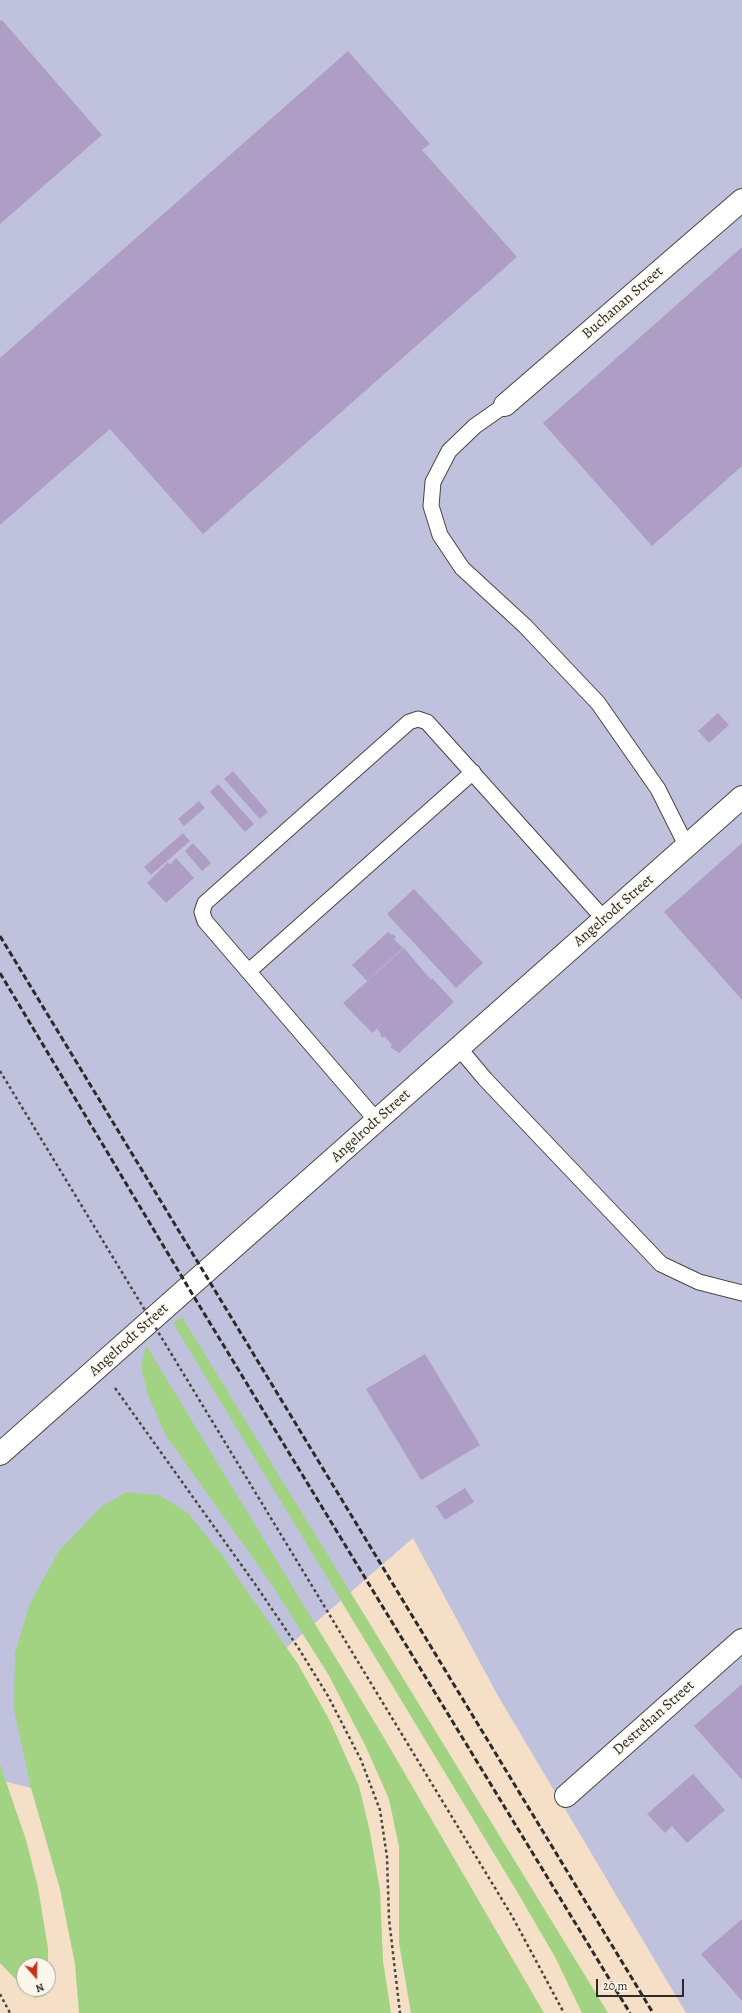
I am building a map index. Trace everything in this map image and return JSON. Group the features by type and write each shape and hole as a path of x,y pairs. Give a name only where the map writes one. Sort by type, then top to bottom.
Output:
{"street":[{"name":"Buchanan Street","path":"505,405 742,200"},
{"name":"Angelrodt Street","path":"0,1454 742,797"},
{"name":"Destrehan Street","path":"566,1796 742,1640"}],"lane":[{"path":"505,405 475,426 449,451 433,482 431,506 440,535 462,568 525,626 598,703 658,789 687,846"},
{"path":"377,1121 205,921 202,912 205,903 409,722 418,719 428,722 604,920"},
{"path":"249,971 473,772"},
{"path":"459,1048 485,1079 661,1264 699,1282 742,1293"}],"path":[{"path":"0,1071 512,1916 564,2013"},
{"path":"100,1366 256,1584 300,1649 328,1696 362,1760 380,1810 387,1857 389,1919 400,2013"},
{"path":"0,1994 10,2013"}],"shaded area":[{"path":"0,0 742,0 742,2013 686,2013 498,1696 413,1538 103,1807 0,1780"}],"green space":[{"path":"182,1317 608,2013 582,2013 555,1957 519,1895 173,1323"},
{"path":"146,1345 383,1736 544,2013 411,2013 399,1943 399,1847 389,1799 365,1745 328,1674 272,1585 165,1434 148,1395 141,1367"},
{"path":"126,1492 159,1495 188,1513 222,1555 298,1664 330,1721 359,1786 370,1832 380,1890 383,1961 391,2013 79,2013 75,1964 60,1889 31,1788 14,1710 15,1653 29,1606 58,1552 100,1508"},
{"path":"0,1764 26,1840 38,1887 48,1957 16,1957 16,1980 0,1963"}],"building":[{"path":"2,20 102,135 0,224 0,21"},
{"path":"348,51 430,144 422,150 517,257 203,534 110,429 0,525 0,358"},
{"path":"742,247 742,466 652,546 543,423"},
{"path":"718,713 729,725 709,743 698,731"},
{"path":"233,771 268,812 260,819 224,779"},
{"path":"218,784 254,824 245,832 210,792"},
{"path":"199,801 205,808 184,826 178,819"},
{"path":"183,833 190,841 151,875 144,867"},
{"path":"193,843 211,863 202,871 185,851"},
{"path":"742,843 742,1000 664,912"},
{"path":"176,858 194,878 166,903 147,883 168,862 170,865"},
{"path":"414,889 483,963 456,988 387,914"},
{"path":"388,932 396,937 394,939 403,948 367,981 352,965"},
{"path":"404,948 431,980 432,978 454,1002 399,1053 390,1047 392,1045 384,1036 382,1038 377,1029 393,1014 372,1033 343,1003"},
{"path":"425,1354 480,1445 421,1480 366,1389"},
{"path":"465,1488 474,1502 445,1520 436,1506"},
{"path":"742,1684 742,1780 694,1726"},
{"path":"693,1774 725,1810 687,1843 672,1826 665,1833 647,1814"},
{"path":"742,1919 742,2001 701,1954"}],"railway":[{"path":"0,936 653,2013"},
{"path":"0,973 188,1287 630,2013"}]}
